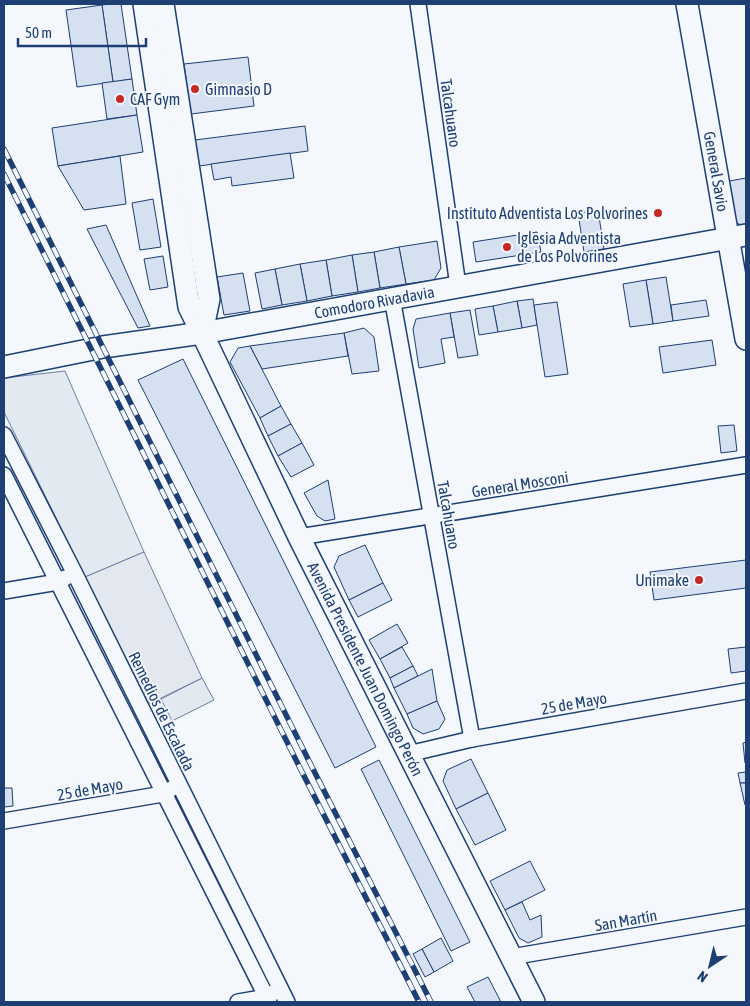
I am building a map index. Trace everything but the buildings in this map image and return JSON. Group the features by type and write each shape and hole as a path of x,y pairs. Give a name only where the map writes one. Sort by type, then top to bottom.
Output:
{"main road":[{"name":"Avenida Presidente Juan Domingo Perón","path":"144,4 189,307 299,537 534,1002"},
{"path":"163,4 209,299 202,333"},
{"name":"General Savio","path":"687,4 738,236 746,339"},
{"name":"Comodoro Rivadavia","path":"4,367 103,347 202,333 738,236"}],"street":[{"name":"Talcahuano","path":"418,4 458,286"},
{"name":"Talcahuano","path":"392,298 472,739"},
{"name":"Remedios de Escalada","path":"4,435 284,996"},
{"name":"General Mosconi","path":"299,537 746,465"},
{"path":"4,475 268,1000"},
{"path":"4,591 58,582 74,572"},
{"name":"25 de Mayo","path":"408,754 472,739 746,691"},
{"name":"25 de Mayo","path":"4,821 163,794 179,784"},
{"name":"San Martín","path":"511,957 746,917"},
{"path":"238,1002 268,1000 284,996"}],"shaded area":[{"path":"65,371 144,552 85,577 4,412 4,378"},
{"path":"144,552 202,678 149,704 85,577"},
{"path":"202,678 214,700 172,721 161,699"}],"railway":[{"path":"4,149 431,1002"},
{"path":"4,174 302,772 419,1002"}],"place":[{"name":"Gimnasio D","path":"195,89"},
{"name":"CAF Gym","path":"120,99"},
{"name":"Instituto Adventista Los Polvorines","path":"658,213"},
{"name":"Iglesia Adventista de Los Polvorines","path":"507,247"},
{"name":"Unimake","path":"699,580"}]}
